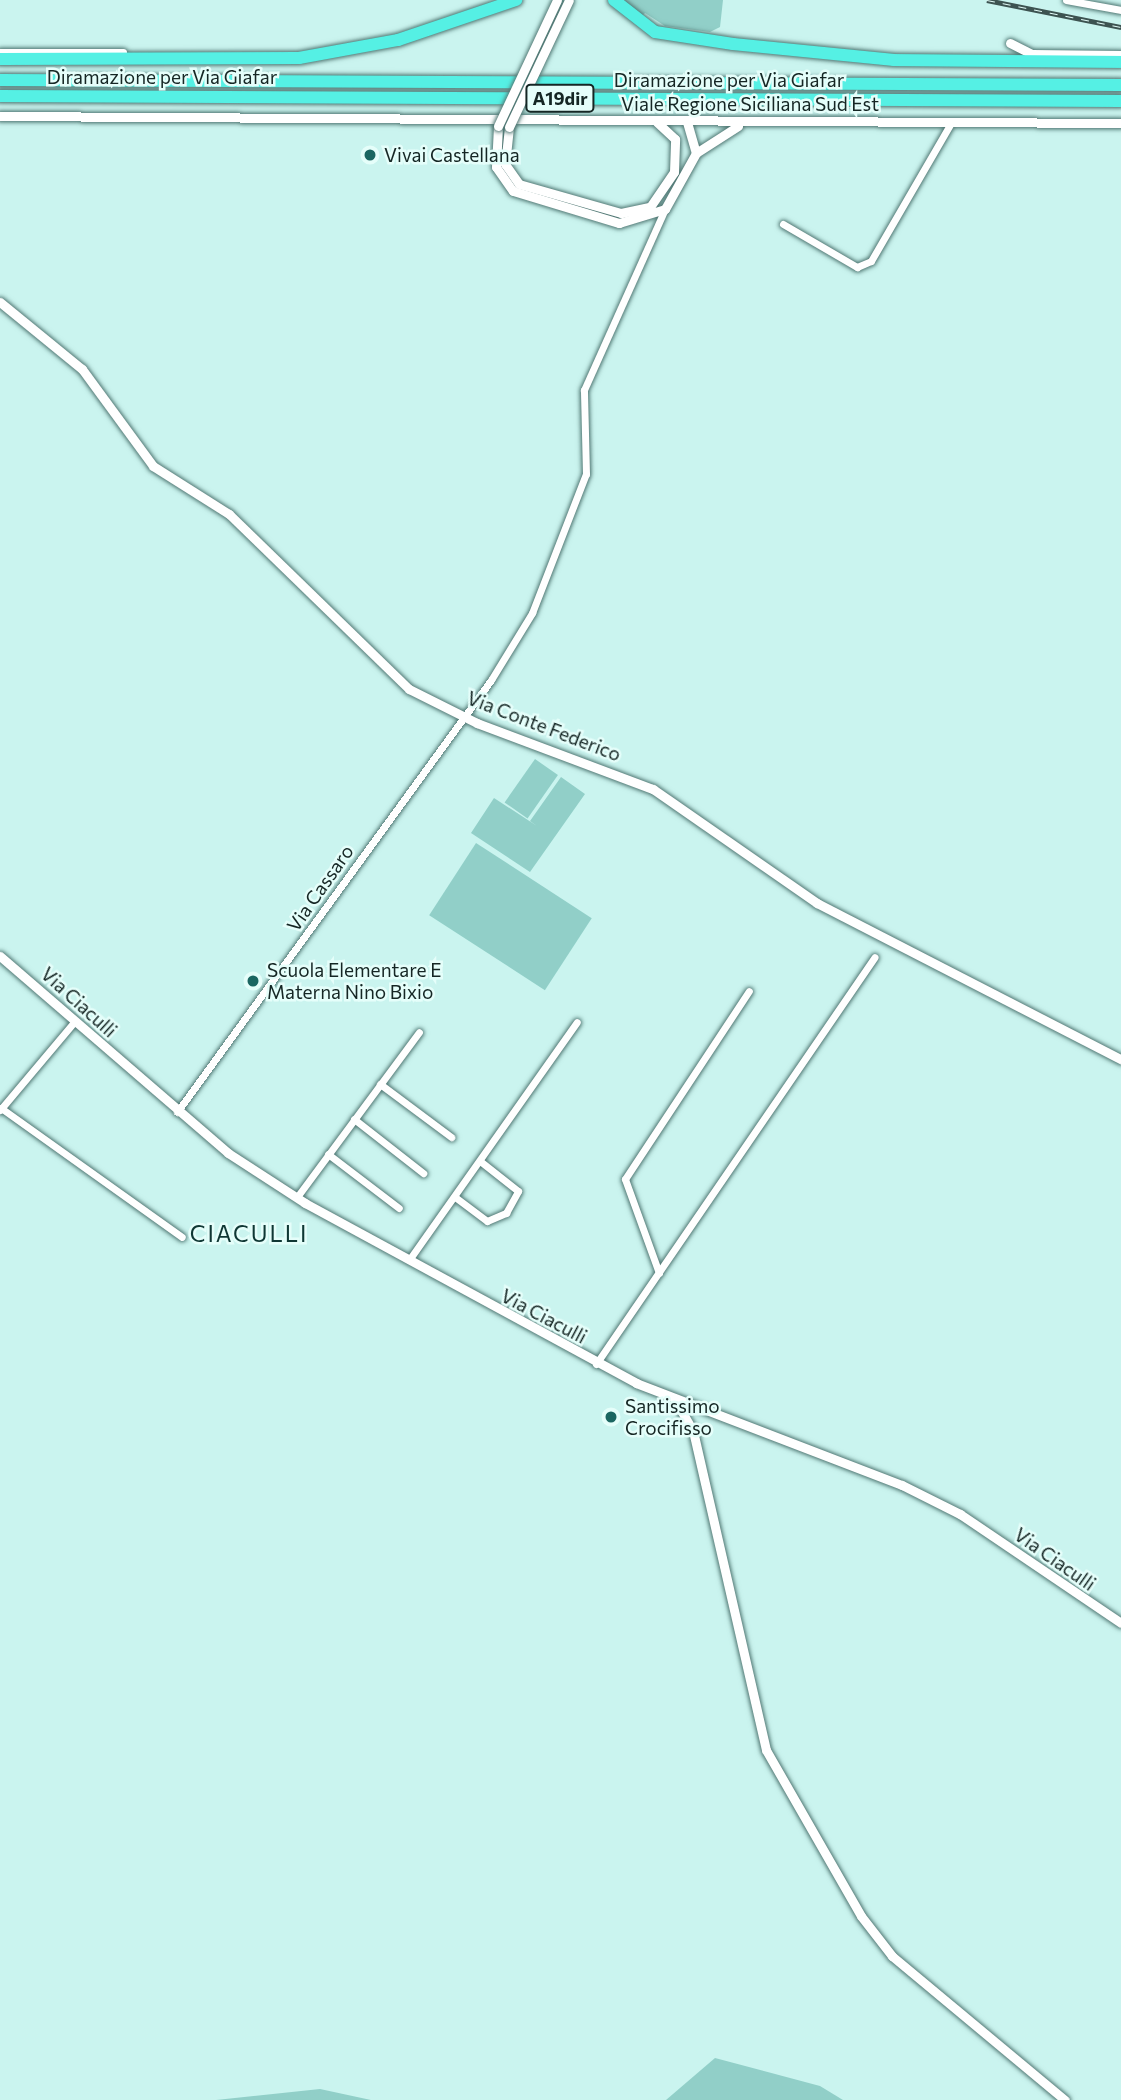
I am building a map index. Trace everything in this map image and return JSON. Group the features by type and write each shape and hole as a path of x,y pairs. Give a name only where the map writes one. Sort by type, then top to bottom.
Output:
{"highway":[{"path":"0,60 231,61 324,55 494,10 516,0"},
{"path":"614,0 640,25 673,37 894,60 1121,62"},
{"name":"Diramazione per Via Giafar","path":"0,80 1121,85"},
{"name":"Diramazione per Via Giafar","path":"0,96 1121,101"}],"street":[{"path":"557,0 498,125 496,167 526,199 619,223 665,209 696,153 728,128 753,122"},
{"path":"569,0 509,127 505,164 519,184 621,213 650,207 674,172 674,139 655,121"},
{"path":"1066,0 1121,10"},
{"path":"1010,43 1039,55 1121,55"},
{"path":"0,52 324,55"},
{"name":"Viale Regione Siciliana Sud Est","path":"0,116 1121,123"},
{"path":"687,122 696,153"},
{"path":"783,224 857,267 871,261 951,123"},
{"name":"Via Cassaro","path":"177,1112 464,716 532,613 575,516 586,474 584,390 665,209"},
{"name":"Via Conte Federico","path":"0,302 82,369 153,466 229,514 409,688 464,716 653,789 817,903 1121,1059"},
{"name":"Via Ciaculli","path":"0,956 177,1112 296,1197 597,1364 948,1508 1121,1623"},
{"path":"597,1364 875,957"},
{"path":"659,1272 625,1179 749,991"},
{"path":"75,1021 1,1109 182,1237"},
{"path":"409,1260 577,1022"},
{"path":"296,1197 419,1032"},
{"path":"380,1084 451,1137"},
{"path":"354,1119 422,1173"},
{"path":"328,1154 399,1208"},
{"path":"455,1197 487,1221 506,1213 518,1191 480,1161"},
{"path":"673,1396 693,1431 772,1761 861,1916 892,1956 1065,2100"}],"shaded area":[{"path":"621,0 723,0 720,27 710,32 665,26 645,13 640,18"},
{"path":"535,759 558,775 528,818 505,802"},
{"path":"561,777 585,794 530,872 471,833 494,798 537,826 530,821"},
{"path":"476,843 592,918 545,990 429,915"},
{"path":"715,2058 820,2086 843,2100 666,2100"},
{"path":"320,2089 371,2100 216,2100"}],"railway":[{"path":"987,0 1121,27"}],"place":[{"name":"Vivai Castellana","path":"370,155"},
{"name":"Scuola Elementare E Materna Nino Bixio","path":"253,981"},
{"name":"Santissimo Crocifisso","path":"611,1417"}],"district":[{"name":"CIACULLI","path":"249,1233"}]}
